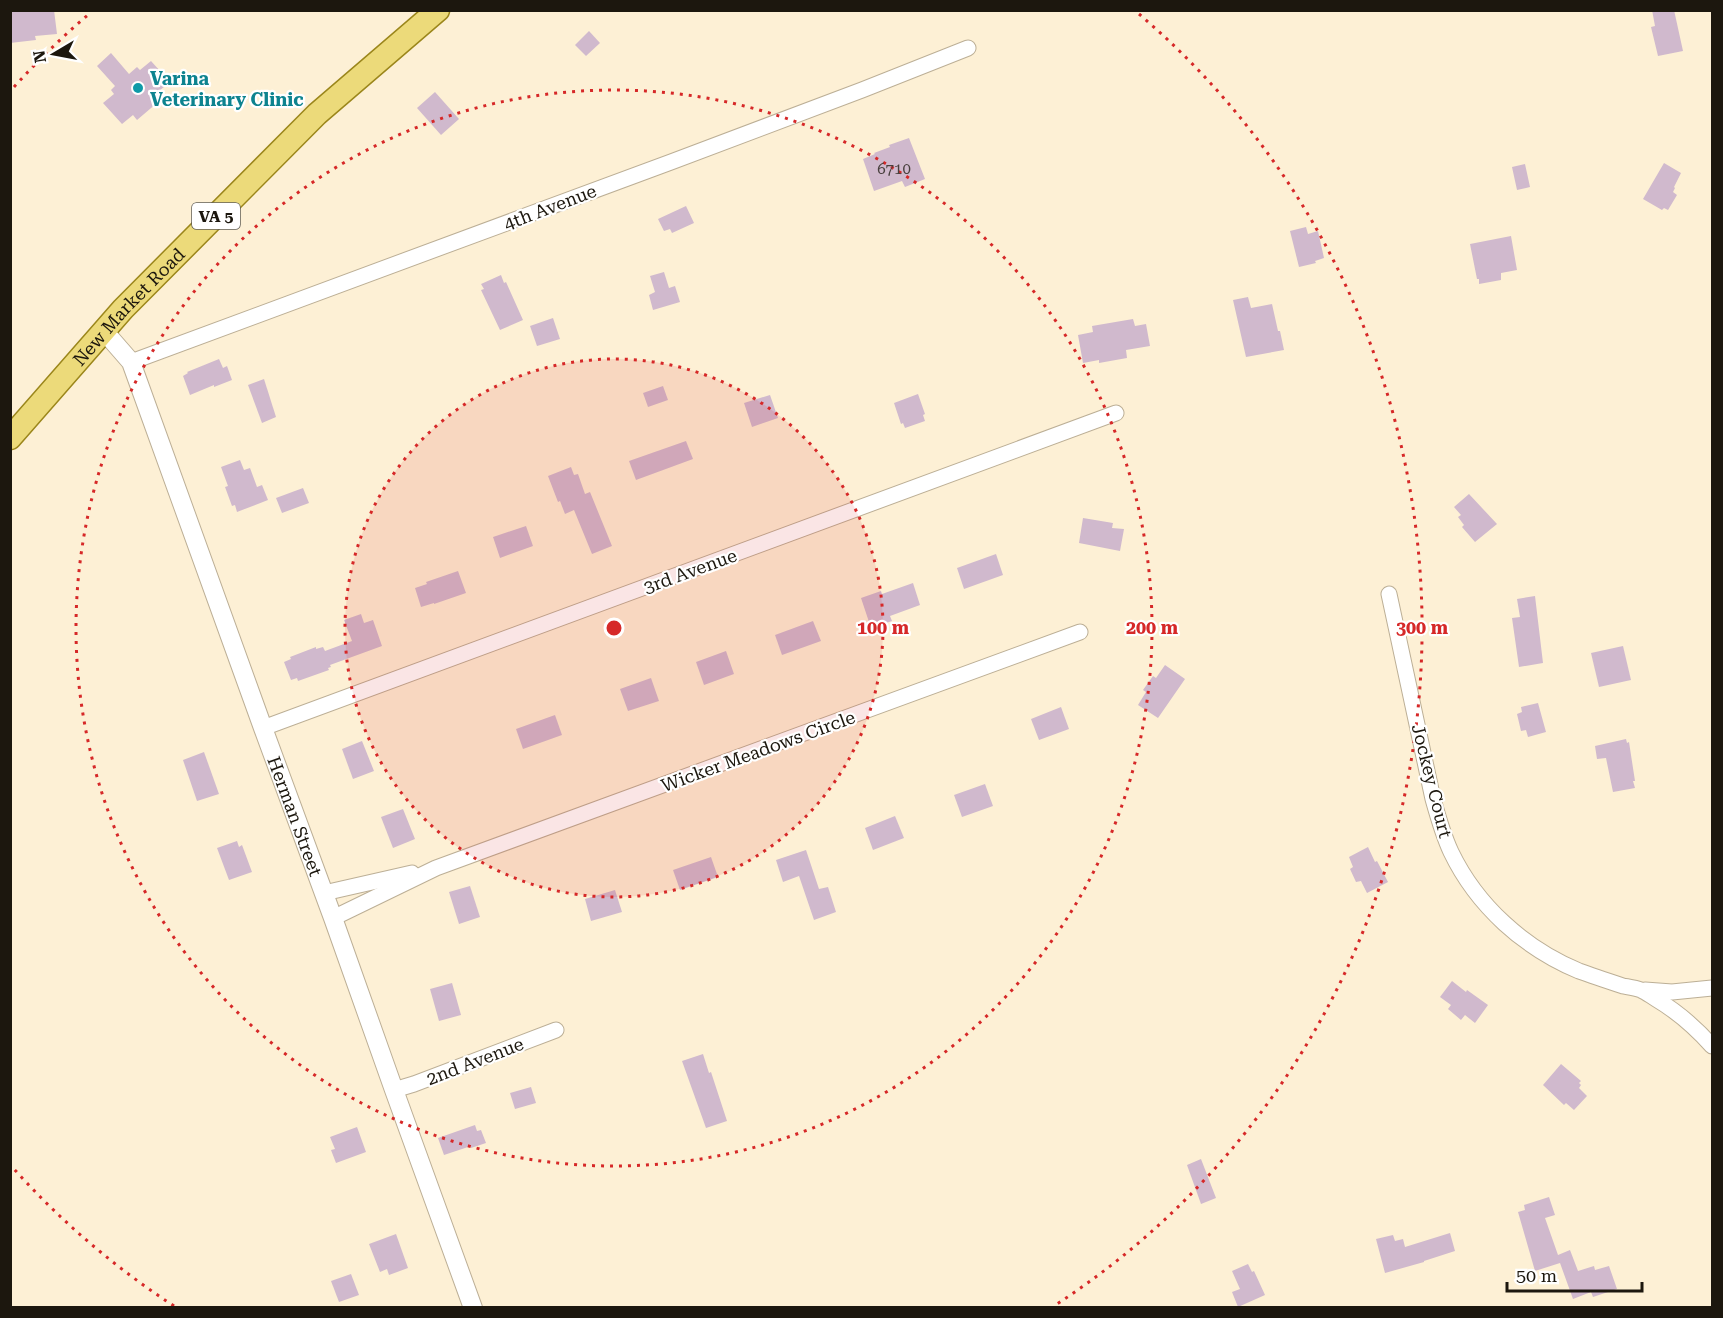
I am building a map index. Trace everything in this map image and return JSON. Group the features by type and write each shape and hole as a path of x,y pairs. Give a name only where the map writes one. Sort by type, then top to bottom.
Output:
{"main road":[{"name":"New Market Road","path":"10,438 123,309 317,114 438,10"}],"street":[{"name":"4th Avenue","path":"131,362 682,158 968,48"},
{"name":"Herman Street","path":"104,331 131,362 473,1308"},
{"name":"3rd Avenue","path":"263,728 1116,413"},
{"name":"Jockey Court","path":"1389,594 1433,799 1451,852 1469,883 1492,912 1516,935 1547,955 1579,970 1623,986 1642,990 1673,1009 1713,1046"},
{"name":"Wicker Meadows Circle","path":"333,918 436,868 1080,632"},
{"name":"Wicker Meadows Circle","path":"324,893 436,868"},
{"path":"1642,990 1672,992 1713,988"},
{"name":"2nd Avenue","path":"394,1090 556,1030"}],"building":[{"path":"10,10 54,10 57,34 35,36 36,40 10,43"},
{"path":"1652,10 1674,10 1683,51 1658,56 1651,27 1655,26"},
{"path":"589,31 600,43 586,56 575,45"},
{"name":"Varina Veterinary Clinic","path":"111,53 129,74 137,67 140,70 151,61 170,82 159,91 164,97 137,120 133,115 122,124 103,103 114,94 111,90 115,86 97,66"},
{"path":"435,92 459,119 441,135 417,108"},
{"path":"909,138 925,179 905,187 902,181 874,191 863,159 890,147 889,145"},
{"path":"1664,163 1681,173 1673,192 1677,195 1668,210 1664,208 1662,210 1643,199"},
{"path":"1525,164 1530,187 1517,190 1512,167"},
{"path":"686,206 694,223 672,233 670,229 664,231 658,219"},
{"path":"1306,227 1308,234 1318,231 1324,258 1315,261 1316,263 1299,267 1290,231"},
{"path":"1511,236 1517,270 1501,273 1501,280 1479,284 1470,244"},
{"path":"664,272 669,288 675,286 680,302 653,310 649,295 655,292 650,276"},
{"path":"501,275 523,320 500,330 481,290 484,289 481,284"},
{"path":"1248,297 1251,308 1272,304 1284,350 1246,357 1233,300"},
{"path":"553,318 560,339 537,346 530,326"},
{"path":"1133,319 1135,326 1146,324 1150,346 1126,350 1127,358 1099,363 1099,360 1083,363 1078,335 1093,332 1092,326"},
{"path":"219,359 223,368 227,366 232,380 190,395 183,376 187,372"},
{"path":"264,379 276,417 262,423 248,385"},
{"path":"663,386 668,400 648,407 643,393"},
{"path":"918,394 925,421 905,428 903,423 901,424 894,403"},
{"path":"770,395 778,418 752,427 744,403"},
{"path":"686,441 693,459 636,480 629,461"},
{"path":"240,460 244,470 250,468 257,487 262,485 268,500 237,512 235,505 232,506 225,487 228,486 221,467"},
{"path":"571,467 574,475 578,474 585,494 590,492 612,546 592,554 574,510 565,514 548,476"},
{"path":"303,488 309,503 282,513 276,498"},
{"path":"1469,494 1497,524 1475,542 1462,527 1464,525 1458,517 1461,515 1454,507"},
{"path":"1083,518 1113,523 1112,528 1124,529 1120,551 1079,543"},
{"path":"526,526 533,546 500,558 493,537"},
{"path":"996,554 1003,575 964,589 957,568"},
{"path":"458,571 466,593 421,607 415,588"},
{"path":"913,583 920,605 890,616 892,621 871,628 861,598 881,591 882,594"},
{"path":"1535,596 1543,663 1519,667 1512,618 1520,617 1517,599"},
{"path":"361,614 364,623 373,620 382,646 330,665 329,670 298,681 297,678 291,680 284,662 291,659 290,657 316,647 316,649 323,647 325,651 352,641 344,620"},
{"path":"813,621 821,641 782,655 775,635"},
{"path":"1623,646 1631,680 1599,687 1591,653"},
{"path":"726,651 734,674 704,685 696,662"},
{"path":"1165,665 1185,679 1158,718 1138,705 1146,692 1143,690 1153,676 1156,678"},
{"path":"651,678 659,701 628,711 620,689"},
{"path":"1538,703 1546,732 1528,737 1526,730 1521,731 1517,714 1522,712 1521,707"},
{"path":"1061,707 1069,729 1039,740 1031,719"},
{"path":"555,715 562,735 523,749 516,729"},
{"path":"1626,739 1627,743 1629,742 1635,788 1613,792 1606,758 1597,759 1595,746"},
{"path":"362,741 374,771 353,779 342,749"},
{"path":"204,752 219,794 197,801 183,760"},
{"path":"985,784 993,806 962,817 954,795"},
{"path":"403,809 415,839 393,848 381,817"},
{"path":"895,816 904,838 873,850 865,828"},
{"path":"237,841 239,847 242,845 252,872 229,880 217,848"},
{"path":"1368,847 1388,882 1367,893 1361,881 1356,882 1350,869 1353,867 1349,857"},
{"path":"806,850 819,889 828,887 836,912 814,920 799,876 783,882 776,860"},
{"path":"711,857 718,877 680,890 673,870"},
{"path":"470,886 480,917 459,924 449,892"},
{"path":"615,890 622,912 591,921 585,899"},
{"path":"1452,981 1488,1005 1475,1023 1465,1015 1461,1020 1448,1009 1451,1005 1440,997"},
{"path":"452,983 461,1015 439,1021 430,989"},
{"path":"703,1054 727,1121 706,1128 682,1061"},
{"path":"1561,1064 1581,1081 1579,1088 1587,1096 1574,1110 1566,1103 1564,1105 1543,1085"},
{"path":"531,1087 536,1103 515,1109 510,1093"},
{"path":"475,1125 477,1131 481,1130 486,1143 444,1155 438,1138"},
{"path":"357,1127 366,1152 336,1163 331,1150 335,1149 330,1137"},
{"path":"1201,1159 1216,1198 1201,1204 1187,1165"},
{"path":"1549,1197 1555,1215 1545,1218 1558,1255 1570,1250 1578,1271 1594,1266 1595,1270 1609,1266 1617,1289 1593,1297 1591,1292 1573,1299 1560,1263 1535,1271 1518,1212 1525,1210 1524,1205"},
{"path":"1450,1233 1455,1251 1385,1273 1376,1239 1393,1235 1395,1241 1403,1239 1405,1247"},
{"path":"396,1234 408,1268 389,1275 387,1269 380,1272 369,1244"},
{"path":"1248,1264 1252,1272 1254,1271 1265,1295 1238,1307 1232,1292 1240,1289 1232,1271"},
{"path":"351,1274 359,1295 339,1302 331,1281"}],"place":[{"name":"Varina Veterinary Clinic","path":"138,88"}]}
